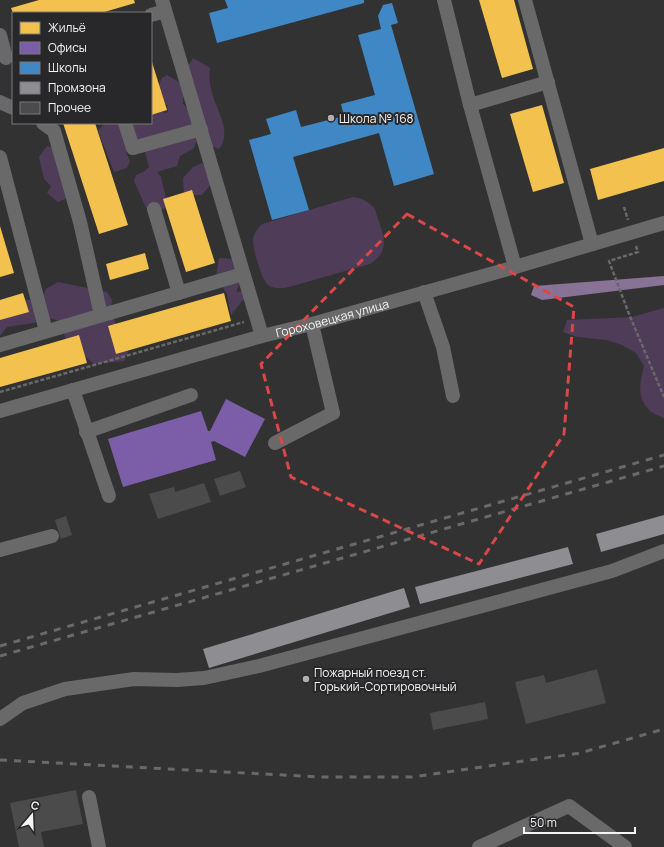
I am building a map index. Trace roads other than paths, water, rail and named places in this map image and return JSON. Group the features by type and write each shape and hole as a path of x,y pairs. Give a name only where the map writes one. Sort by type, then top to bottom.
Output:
{"street":[{"path":"444,0 470,105 515,267"},
{"path":"525,0 592,244"},
{"path":"152,15 163,6 262,336"},
{"path":"0,35 6,57"},
{"path":"470,105 548,82"},
{"path":"0,102 12,108"},
{"path":"44,124 54,131 80,222 101,315"},
{"path":"125,124 133,148 201,129"},
{"path":"0,157 46,331"},
{"path":"154,209 179,293"},
{"name":"Гороховецкая улица","path":"0,411 262,336 312,324 515,267 664,223"},
{"path":"0,345 243,274"},
{"path":"424,292 443,347 453,396"},
{"path":"275,443 333,413 312,324"},
{"path":"73,390 109,496"},
{"path":"86,432 191,395"},
{"path":"0,550 52,536"},
{"path":"0,719 23,703 65,689 134,679 177,680 204,678 259,666 612,571 664,551"},
{"path":"88,797 99,847"},
{"path":"479,847 569,806 625,847"}],"railway":[{"path":"0,646 664,455"},
{"path":"0,656 664,466"},
{"path":"0,760 320,777 412,777 580,753 664,729"}],"place":[{"name":"Школа № 168","path":"331,118"},
{"name":"Пожарный поезд ст. Горький-Сортировочный","path":"306,679"}]}
